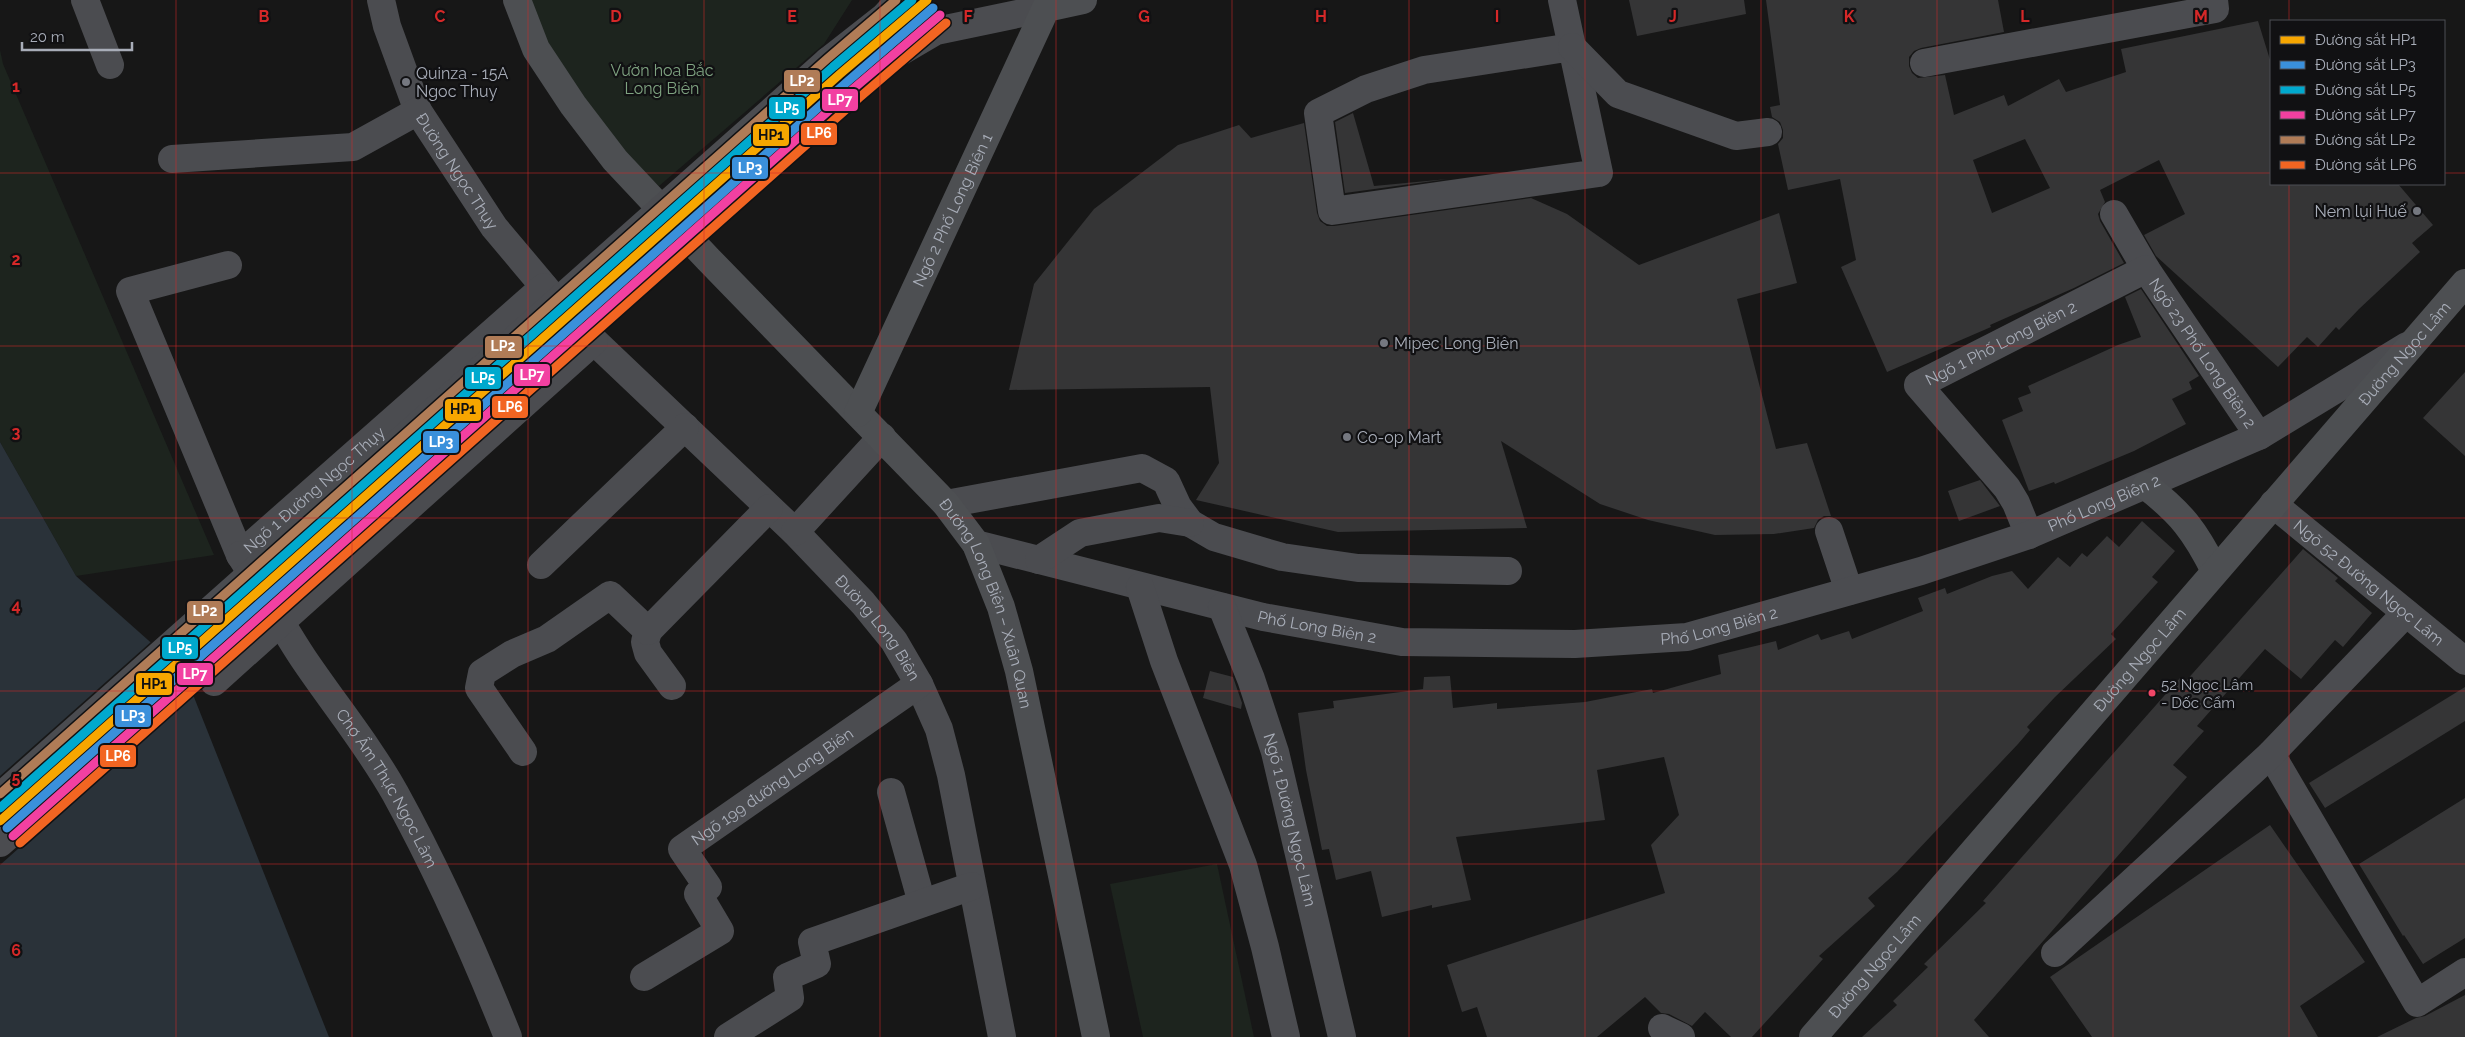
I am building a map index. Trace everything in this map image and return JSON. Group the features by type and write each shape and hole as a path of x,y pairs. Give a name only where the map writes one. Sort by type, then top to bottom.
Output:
{"main road":[{"name":"Đường Long Biên – Xuân Quan","path":"517,0 536,49 573,105 614,160 946,504 976,544 1001,606 1019,671 1096,1037"},
{"path":"1046,8 1083,0"},
{"name":"Ngõ 2 Phố Long Biên 1","path":"858,412 1046,8"},
{"name":"Đường Ngọc Lâm","path":"1812,1037 2465,283"},
{"path":"2146,486 2169,504 2187,522 2203,546 2215,570"}],"street":[{"path":"85,0 110,65"},
{"name":"Đường Ngọc Thụy","path":"381,0 387,26 418,111 494,227 573,321"},
{"path":"0,797 828,61 884,17 900,0"},
{"path":"1562,0 1599,173 1332,211 1318,113 1366,89 1424,70 1572,47"},
{"path":"1924,63 2215,9 2214,0"},
{"path":"0,843 866,72 936,30 1046,8"},
{"path":"1572,47 1618,94 1736,136 1768,132"},
{"path":"172,159 353,148 418,111"},
{"name":"Ngõ 23 Phố Long Biên 2","path":"2114,214 2146,269 2259,436"},
{"name":"Ngõ 1 Đường Ngọc Thụy","path":"228,265 130,291 240,555 544,287"},
{"name":"Ngõ 1 Phố Long Biên 2","path":"2029,535 2016,502 2007,488 1918,385 2146,269"},
{"name":"Đường Long Biên","path":"573,321 796,532 863,604 894,641 919,684 939,729 951,775 1002,1037"},
{"path":"214,682 594,341"},
{"name":"Phố Long Biên 2","path":"976,544 1263,617 1402,642 1575,644 1687,636 1922,571 2029,535 2259,436 2415,341"},
{"path":"541,565 684,427"},
{"path":"796,532 882,437"},
{"path":"946,504 1142,468 1166,481 1178,507 1190,523 1214,538 1282,557 1358,568 1508,571"},
{"name":"Ngõ 52 Đường Ngọc Lâm","path":"2273,504 2465,661"},
{"path":"672,686 648,653 645,642 648,631 769,508"},
{"path":"1039,560 1080,533 1159,518 1190,523"},
{"path":"1829,531 1849,591"},
{"name":"Chợ Ẩm Thực Ngọc Lâm","path":"240,555 303,657 359,735 395,792 489,989 508,1037"},
{"path":"1140,587 1164,661 1243,865 1266,947 1286,1037"},
{"path":"523,752 479,688 482,673 512,654 547,639 610,596 648,631"},
{"name":"Ngõ 1 Đường Ngọc Lâm","path":"1222,607 1251,679 1276,752 1342,1037"},
{"path":"2055,953 2271,754 2406,613"},
{"name":"Ngõ 199 đường Long Biên","path":"644,977 720,931 698,894 708,887 682,849 919,684"},
{"path":"2271,754 2417,1003 2465,972"},
{"path":"891,792 922,903"},
{"path":"728,1037 790,998 786,977 817,964 812,942 972,886"}],"green space":[{"name":"Vườn hoa Bắc Long Biên","path":"517,0 852,0 824,44 659,186 573,105"},
{"path":"0,50 3,64 214,555 76,576 0,442"},
{"path":"1217,864 1254,1037 1143,1037 1110,884"}],"shaded area":[{"path":"0,442 76,576 184,672 329,1037 0,1037"}],"pier":[{"path":"152,641 186,671 194,692 0,865 0,776"}],"building":[{"path":"1629,0 1744,0 1746,14 1637,36"},
{"path":"1766,0 1998,0 2004,32 1921,48 1914,51 1909,57 1909,66 1912,73 1918,78 1945,75 1954,115 2004,95 2008,106 2059,79 2066,92 2126,72 2121,49 2258,21 2270,60 2270,185 2399,185 2433,225 2412,243 2420,252 2339,330 2336,327 2318,347 2307,337 2278,367 2156,256 2144,235 2185,214 2159,160 2100,190 2105,202 2098,214 2100,221 2124,263 2074,288 1990,325 1991,327 1887,372 1841,267 1856,260 1840,179 1788,190 1778,144 1783,138 1783,130 1780,122 1772,117 1770,107 1780,105","holes":["2025,139 2050,188 1992,213 1973,160"]},
{"path":"1353,113 1374,186 1448,179 1345,193 1335,122"},
{"name":"Mipec Long Biên","path":"1304,123 1317,213 1320,221 1327,226 1531,198 1567,214 1639,265 1779,213 1797,283 1737,299 1776,449 1807,443 1831,516 1824,516 1818,520 1814,528 1774,534 1715,535 1648,520 1600,504 1501,441 1527,528 1338,532 1196,500 1219,463 1210,387 1009,390 1034,284 1094,209 1178,145 1239,125 1251,138"},
{"path":"2141,289 2199,376 2189,382 2192,389 2172,399 2186,424 2134,451 2055,484 2054,482 2029,491 2002,420 2023,411 2018,398 2031,393 2028,386 2118,345 2141,337 2125,297"},
{"path":"2465,372 2465,456 2423,418"},
{"path":"1980,480 2000,506 1959,521 1948,491"},
{"path":"2142,521 2175,551 2152,577 2158,582 2111,634 2116,639 2055,697 2027,727 2030,730 2018,744 1897,872 1868,898 1875,906 1819,956 1823,959 1752,1037 1731,1037 1705,1012 1692,1026 1669,1014 1661,1013 1645,997 1597,1037 1487,1037 1477,1007 1462,1012 1447,965 1665,893 1651,845 1679,815 1664,757 1597,770 1605,820 1456,837 1471,900 1432,908 1432,905 1382,917 1371,871 1336,880 1329,849 1322,850 1306,770 1298,713 1334,708 1333,701 1423,689 1424,677 1450,676 1453,708 1497,703 1497,709 1585,702 1652,689 1653,693 1721,674 1718,655 1776,641 1778,650 1818,634 1821,640 1849,631 1852,639 1923,611 1918,598 1945,588 1947,594 1992,576 2012,571 2028,589 2058,557 2070,567 2082,553 2087,557 2107,536 2119,547"},
{"path":"2303,549 2338,578 2335,581 2372,613 2343,647 2335,640 2301,679 2265,649 2197,726 2204,731 2173,765 2187,777 1974,1020 1989,1037 1862,1037 1897,1005 1893,1001 1928,967 1924,964 1986,903 1983,901 2180,678 2185,682"},
{"path":"1210,671 1233,677 1242,703 1241,709 1203,698"},
{"path":"2465,687 2465,721 2325,808 2309,783"},
{"path":"2465,798 2465,938 2423,964 2403,936 2359,864"},
{"path":"2270,825 2365,962 2300,1006 2318,1037 2092,1037 2050,977"},
{"path":"2465,995 2465,1037 2377,1037 2416,1018 2425,1016"}],"rail line":[{"name":"LP2","path":"0,794 827,59 896,0"},
{"name":"LP5","path":"0,808 833,67 912,0"},
{"name":"HP1","path":"0,821 840,74 927,0"},
{"name":"LP3","path":"7,828 847,82 933,8"},
{"name":"LP7","path":"13,836 853,89 940,15"},
{"name":"LP6","path":"20,843 860,97 946,23"}],"place":[{"name":"Quinza - 15A Ngoc Thuy","path":"406,82"},
{"name":"Nem lụi Huế","path":"2417,211"},
{"name":"Mipec Long Biên","path":"1384,343"},
{"name":"Co-op Mart","path":"1347,437"},
{"name":"52 Ngọc Lâm - Dốc Cẩm","path":"2152,693"}]}
